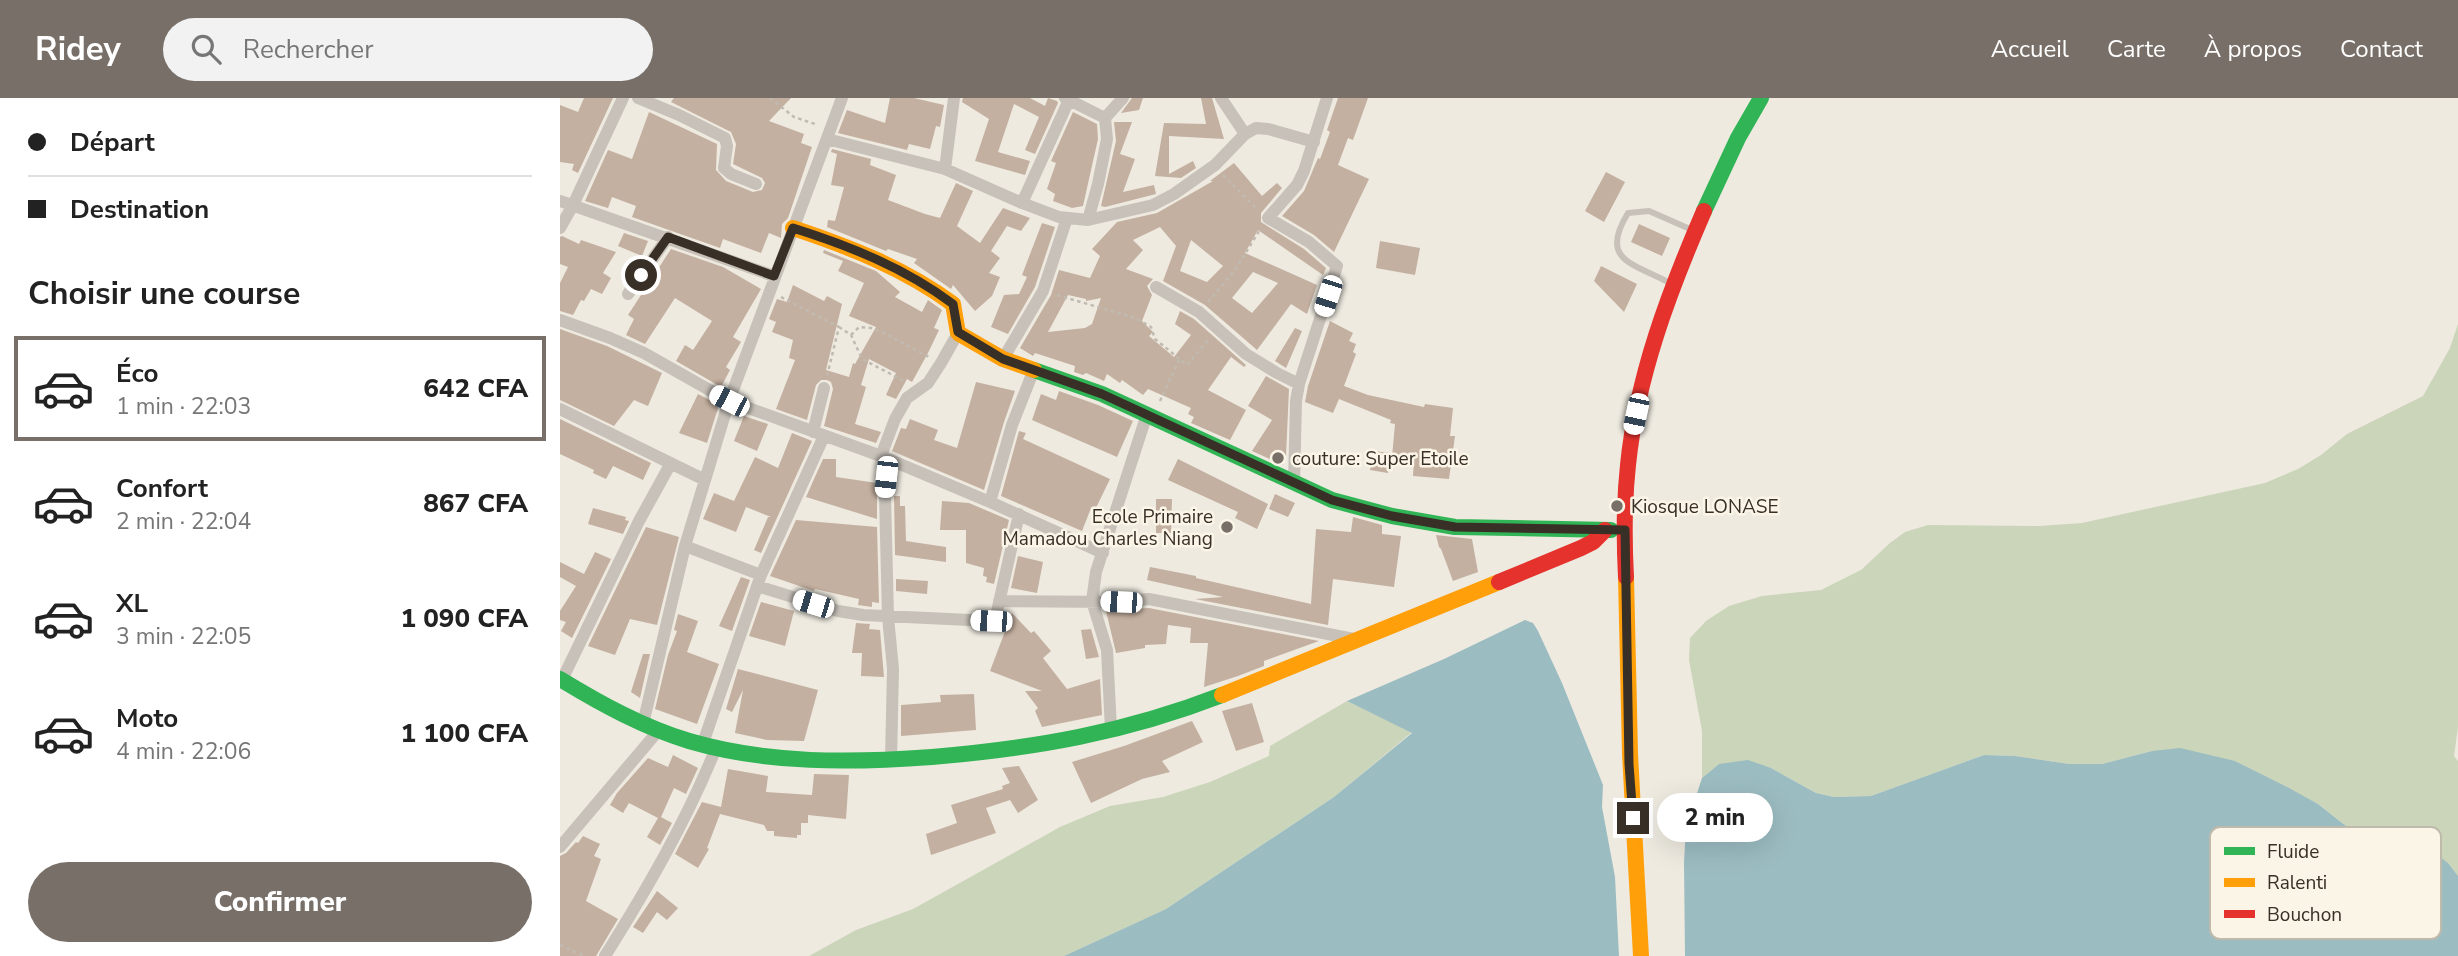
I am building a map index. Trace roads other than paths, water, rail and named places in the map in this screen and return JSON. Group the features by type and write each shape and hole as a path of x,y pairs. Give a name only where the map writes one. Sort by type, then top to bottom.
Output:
{"main road":[{"path":"1641,956 1629,764 1625,498 1632,430 1647,368 1674,284 1728,157 1756,100"},
{"path":"793,228 893,266 942,295 953,304 958,332 1003,359 1092,391 1332,500 1455,527 1625,530"},
{"path":"561,679 651,728 709,747 766,758 807,762 891,760 1050,744 1188,709 1581,548 1605,530"}],"street":[{"path":"560,228 623,98"},
{"path":"638,98 725,138 727,146 724,168 731,174 756,184"},
{"path":"560,847 651,728 685,546 705,480 729,401 768,292 842,98"},
{"path":"945,169 954,98"},
{"path":"1088,220 1107,139 1105,118 1123,98"},
{"path":"1221,98 1245,134"},
{"path":"1294,484 1296,401 1299,384 1337,266 1309,242 1268,218 1297,186 1327,98"},
{"path":"1022,204 1067,99 1105,118"},
{"path":"829,134 945,169 1022,204 1068,218 1088,220 1153,205 1174,194 1214,166 1245,134 1256,128 1314,142"},
{"path":"560,201 774,276"},
{"path":"1003,359 1043,291 1068,218"},
{"path":"628,294 668,237"},
{"path":"1156,287 1199,312 1246,354 1299,384"},
{"path":"560,320 632,348 729,401 885,458 1019,514 1102,553"},
{"path":"891,760 893,669 888,617 885,458 901,408 907,398 928,383 958,332"},
{"path":"990,502 1012,425 1033,372"},
{"path":"605,956 669,850 709,747 759,580 819,434 824,388"},
{"path":"560,410 705,480"},
{"path":"1111,730 1107,650 1092,601 1093,583 1149,416"},
{"path":"561,679 639,521 671,464"},
{"path":"685,546 759,580 838,611 888,617 991,621 996,616 1019,514"},
{"path":"999,601 1121,602 1149,599 1360,640"}],"lane":[{"path":"1674,284 1626,260 1618,253 1616,242 1620,227 1628,213 1649,211 1695,232"}],"water":[{"path":"1525,620 1533,623 1538,631 1603,785 1602,807 1615,877 1619,956 1064,956 1166,909 1334,797 1412,733 1347,701"},
{"path":"2180,748 2235,761 2318,804 2348,827 2210,827 2210,939 2441,939 2441,858 2458,876 2458,956 1685,956 1686,827 1702,778 1719,764 1748,760 1771,768 1816,793 1834,797 1871,796 1984,755 2015,756 2069,764 2102,764 2152,751"}],"place":[{"name":"couture: Super Etoile","path":"1278,458"},
{"name":"Kiosque LONASE","path":"1617,506"},
{"name":"Ecole Primaire Mamadou Charles Niang","path":"1227,527"}]}
